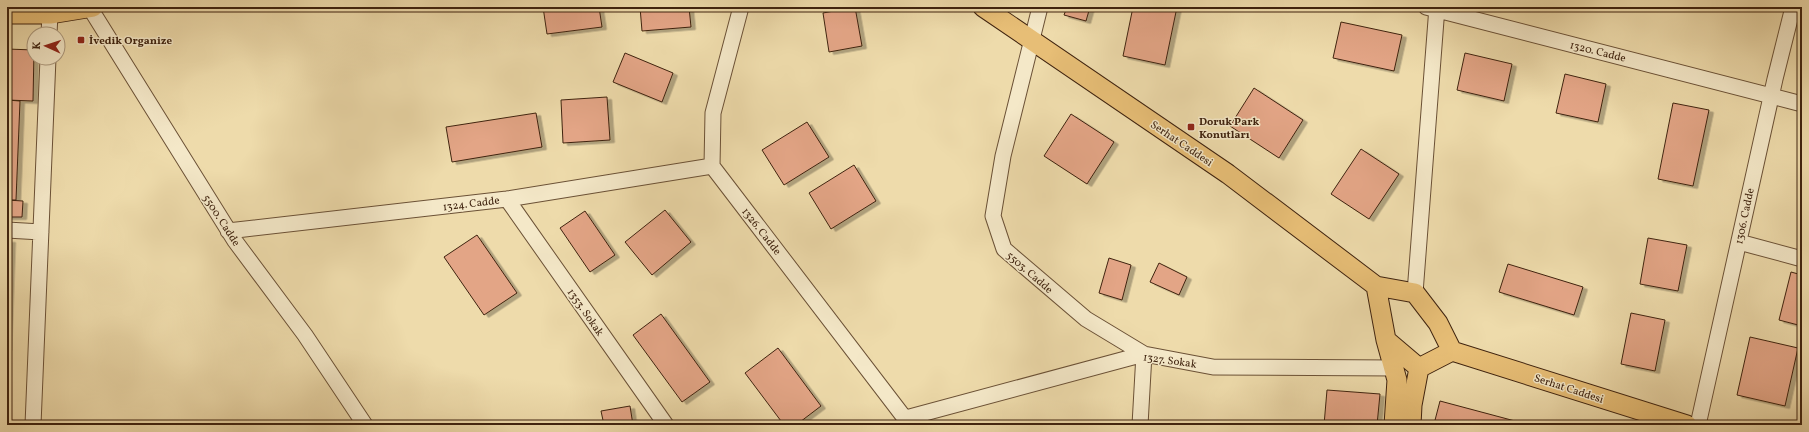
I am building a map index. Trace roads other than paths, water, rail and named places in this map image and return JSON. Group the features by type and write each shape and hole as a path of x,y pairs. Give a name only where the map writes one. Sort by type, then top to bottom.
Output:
{"main road":[{"path":"7,14 93,7"},
{"name":"Serhat Caddesi","path":"983,7 1228,174 1376,286 1415,293"},
{"path":"1376,286 1386,340 1396,374 1394,425"},
{"path":"1415,293 1438,323 1452,351 1419,368"},
{"path":"1386,340 1419,368"},
{"name":"Serhat Caddesi","path":"1452,351 1686,425"},
{"path":"1411,425 1412,405 1419,368"}],"street":[{"path":"712,166 713,114 740,7"},
{"name":"5503. Cadde","path":"1040,7 1003,156 993,216 1004,249 1086,319 1144,354"},
{"name":"1306. Cadde","path":"1698,425 1771,95 1793,7"},
{"name":"5500. Cadde","path":"90,8 228,231 305,335 365,425"},
{"name":"1320. Cadde","path":"1433,8 1802,104"},
{"path":"1415,293 1433,8"},
{"path":"49,26 50,11"},
{"path":"33,425 48,66"},
{"name":"1324. Cadde","path":"228,231 507,199 712,166"},
{"name":"1326. Cadde","path":"712,166 908,422"},
{"name":"1353. Sokak","path":"507,199 666,425"},
{"path":"7,230 41,232"},
{"path":"1738,242 1802,259"},
{"path":"1140,425 1144,354"},
{"name":"1327. Sokak","path":"908,422 1144,354 1213,367 1396,374"}],"place":[{"name":"İvedik Organize","path":"81,40"},
{"name":"Doruk Park Konutları","path":"1191,127"}]}
